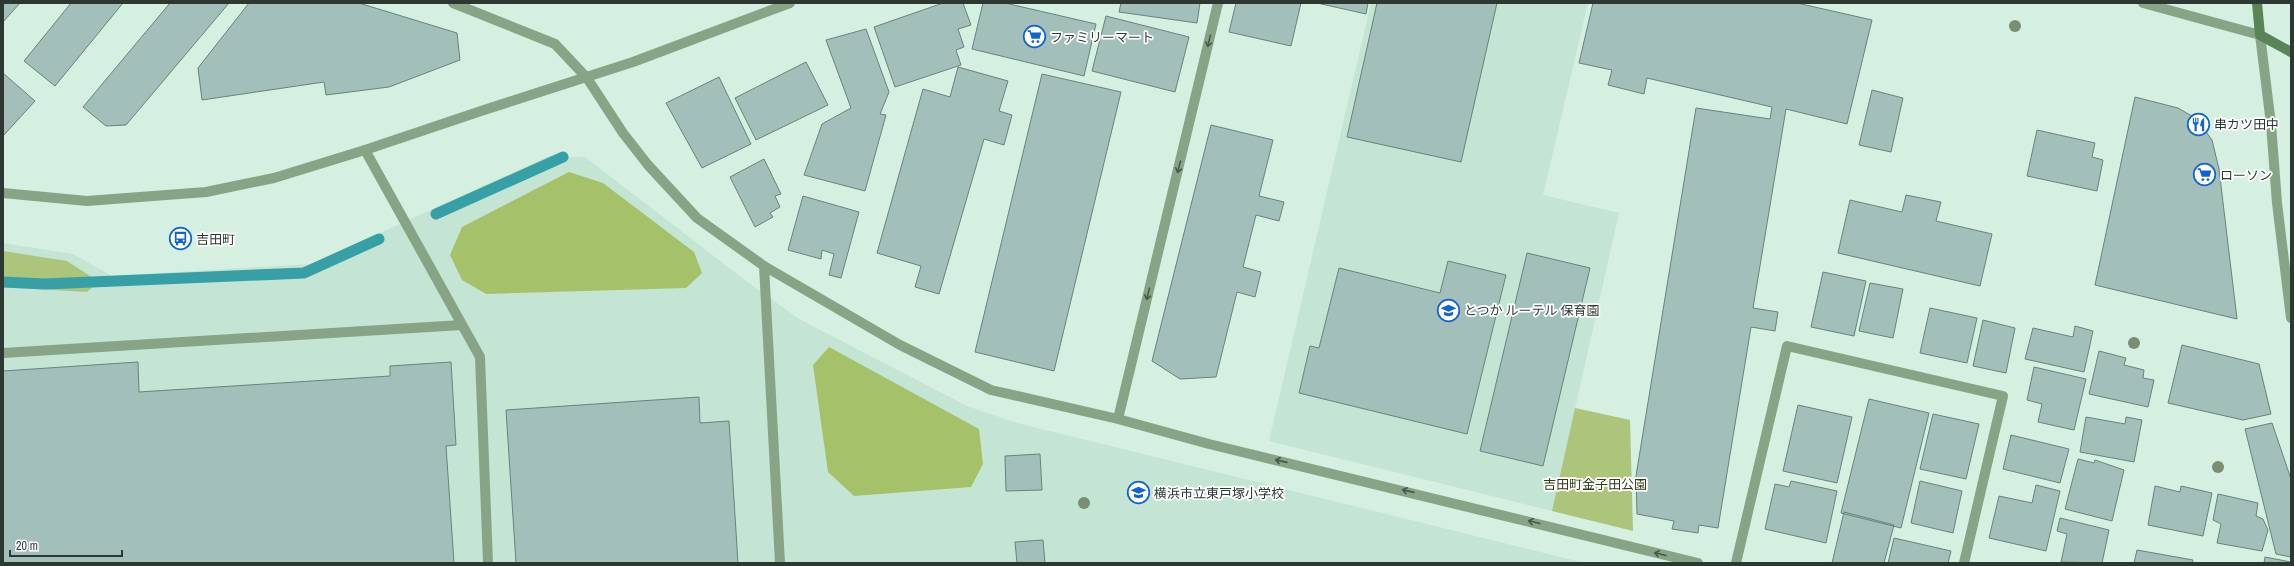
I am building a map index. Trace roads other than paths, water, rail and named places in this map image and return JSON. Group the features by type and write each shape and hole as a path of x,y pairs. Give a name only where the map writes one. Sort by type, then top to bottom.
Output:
{"main road":[{"path":"2258,3 2260,35 2291,52"}],"street":[{"path":"454,3 555,44 587,78 623,133 648,165 697,218 764,266 900,345 992,390 1118,419 1208,444 1698,563"},
{"path":"3,193 87,201 206,192 274,178 587,78 790,3"},
{"path":"1118,419 1218,3"},
{"path":"2143,3 2260,35 2271,124 2276,203 2291,318"},
{"path":"365,150 480,356 488,563"},
{"path":"764,266 780,563"},
{"path":"3,353 462,325"},
{"path":"1736,563 1787,346 2003,396 1964,563"}],"waterway":[{"path":"436,214 563,157"},
{"path":"3,282 45,284 304,273 379,239"}],"place":[{"name":"ファミリーマート","path":"1034,37"},
{"name":"串カツ田中","path":"2199,124"},
{"name":"ローソン","path":"2204,175"},
{"name":"吉田町","path":"180,239"},
{"name":"とつか ルーテル 保育園","path":"1448,310"},
{"name":"横浜市立東戸塚小学校","path":"1138,493"}],"park label":[{"name":"吉田町金子田公園","path":"1595,484"}]}
